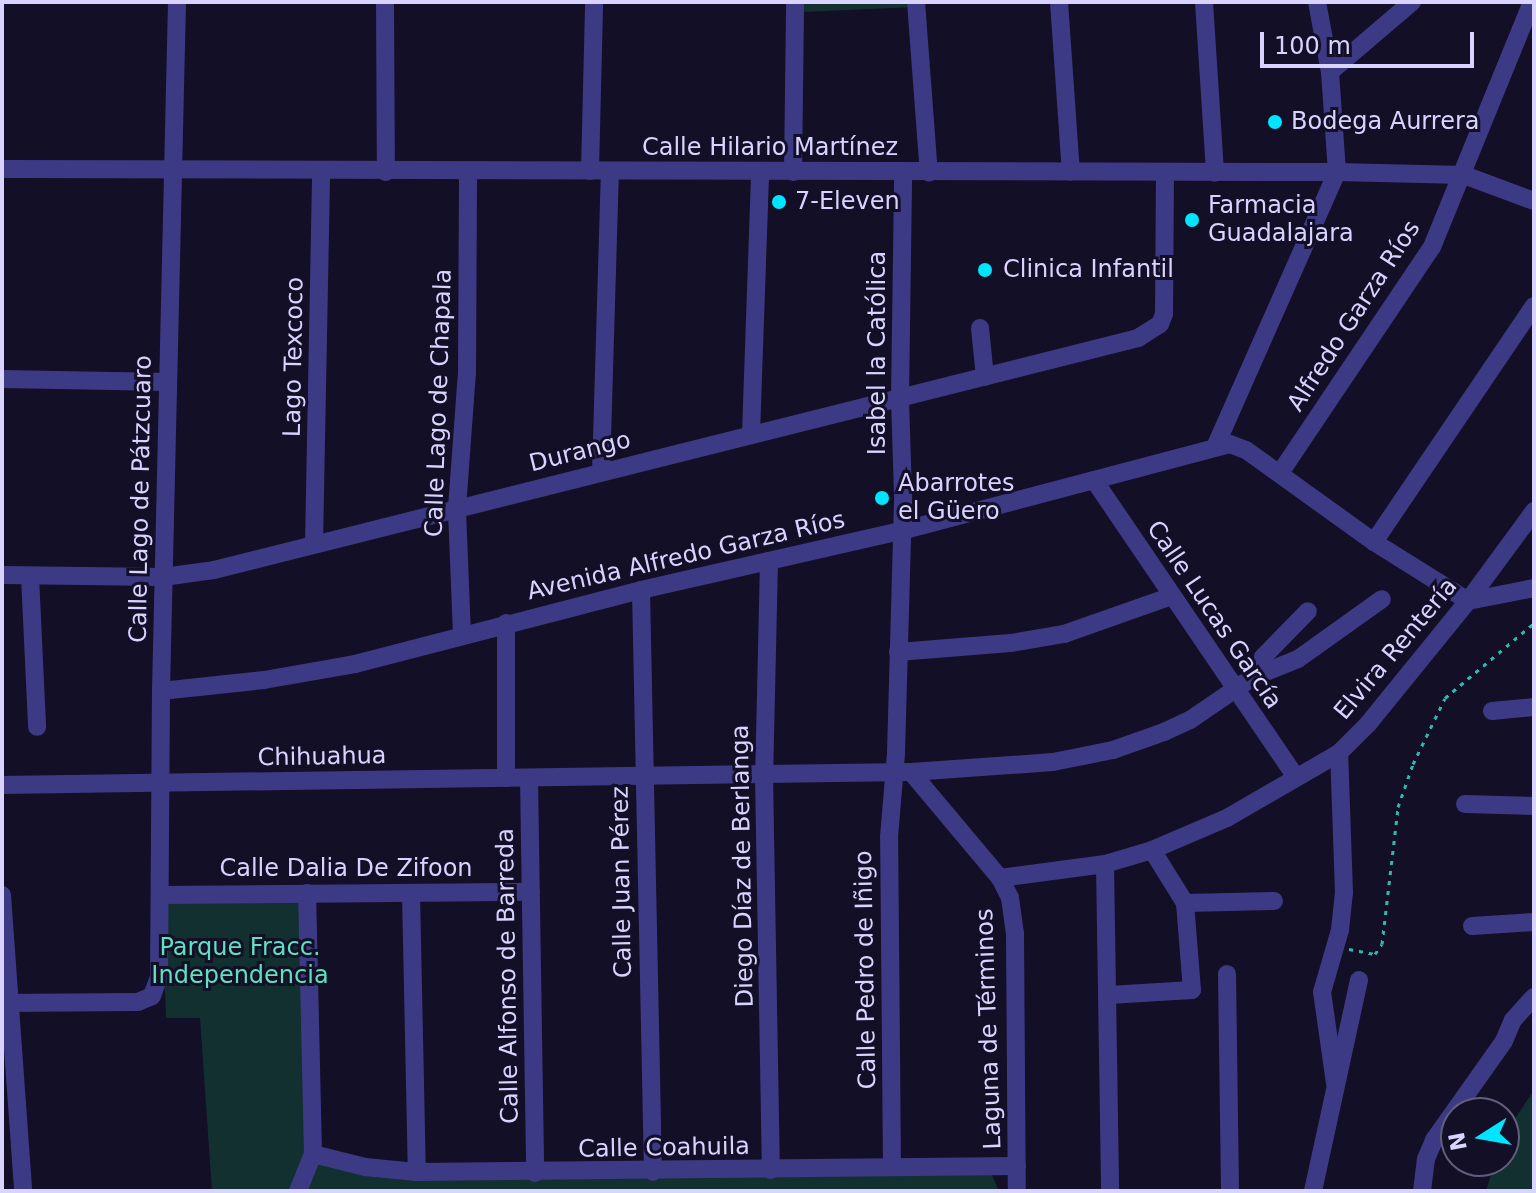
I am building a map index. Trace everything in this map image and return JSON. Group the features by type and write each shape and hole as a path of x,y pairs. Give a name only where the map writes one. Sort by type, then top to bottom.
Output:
{"street":[{"name":"Calle Lago de Pátzcuaro","path":"6,1003 129,1003 152,996 161,960 161,691 177,2"},
{"path":"385,2 386,172"},
{"path":"590,171 594,2"},
{"path":"793,172 795,2"},
{"path":"916,2 929,173"},
{"path":"1059,2 1071,172"},
{"path":"1204,2 1215,173"},
{"path":"1317,2 1330,72 1337,172 1216,445 1238,445 1374,542 1468,601 1534,588"},
{"path":"1330,72 1412,2"},
{"name":"Alfredo Garza Ríos","path":"1280,473 1432,247 1464,175 1532,2"},
{"name":"Calle Hilario Martínez","path":"2,169 1337,172 1464,175 1534,201"},
{"name":"Lago Texcoco","path":"314,544 321,171"},
{"name":"Calle Lago de Chapala","path":"462,635 457,508 467,373 468,171"},
{"path":"601,472 610,171"},
{"path":"751,434 760,171"},
{"name":"Isabel la Católica","path":"902,773 898,652 903,173"},
{"name":"Durango","path":"2,575 163,577 238,565 1138,338 1160,324 1164,314 1165,174"},
{"path":"1374,542 1534,306"},
{"path":"980,328 985,377"},
{"path":"2,379 168,382"},
{"name":"Avenida Alfredo Garza Ríos","path":"161,691 312,673 641,590 901,531 1216,445"},
{"name":"Calle Lucas García","path":"1094,480 1296,777"},
{"name":"Elvira Rentería","path":"1000,878 1105,864 1152,850 1227,818 1339,753 1368,724 1468,601 1534,511"},
{"name":"Diego Díaz de Berlanga","path":"769,561 764,775 771,1170"},
{"path":"30,576 37,727"},
{"name":"Calle Juan Pérez","path":"641,590 653,1172"},
{"path":"898,652 1039,640 1093,627 1172,596"},
{"name":"Chihuahua","path":"2,785 902,773 1053,762 1113,750 1190,720 1262,673 1298,659 1382,599"},
{"path":"1262,673 1263,657 1308,611"},
{"path":"506,623 506,778"},
{"path":"1492,711 1534,707"},
{"path":"1335,1083 1322,992 1335,945 1344,893 1343,771 1339,753"},
{"name":"Laguna de Términos","path":"902,773 1000,878 1010,898 1015,933 1017,1191"},
{"name":"Calle Pedro de Iñigo","path":"892,1167 889,837 902,773"},
{"name":"Calle Alfonso de Barreda","path":"529,778 535,1173"},
{"path":"1465,804 1534,806"},
{"path":"1109,995 1192,990 1185,903 1152,850"},
{"path":"1105,864 1110,1191"},
{"name":"Calle Dalia De Zifoon","path":"161,895 531,892"},
{"path":"298,1191 313,1154 307,893"},
{"path":"411,893 417,1172"},
{"path":"2,895 11,1112 23,1191"},
{"path":"1185,903 1274,901"},
{"path":"1472,926 1534,922"},
{"path":"1313,1191 1359,980"},
{"path":"1228,982 1230,1191"},
{"path":"1422,1191 1426,1159 1434,1140 1504,1041 1513,1020 1534,997"},
{"name":"Calle Coahuila","path":"313,1154 365,1167 417,1172 1017,1166"}],"path":[{"path":"1335,945 1367,955 1380,949 1398,807 1413,764 1445,698 1534,623"}],"green space":[{"path":"802,2 916,2 917,7 802,12"},
{"name":"Parque Fracc. Independencia","path":"307,893 314,1154 365,1167 990,1171 999,1191 212,1191 200,1018 166,1018 161,895"},
{"path":"1534,1090 1534,1191 1486,1191 1490,1177 1520,1177 1520,1111"}],"place":[{"name":"Bodega Aurrera","path":"1275,122"},
{"name":"7-Eleven","path":"779,202"},
{"name":"Farmacia Guadalajara","path":"1192,220"},
{"name":"Clinica Infantil","path":"985,270"},
{"name":"Abarrotes el Güero","path":"882,498"}]}
